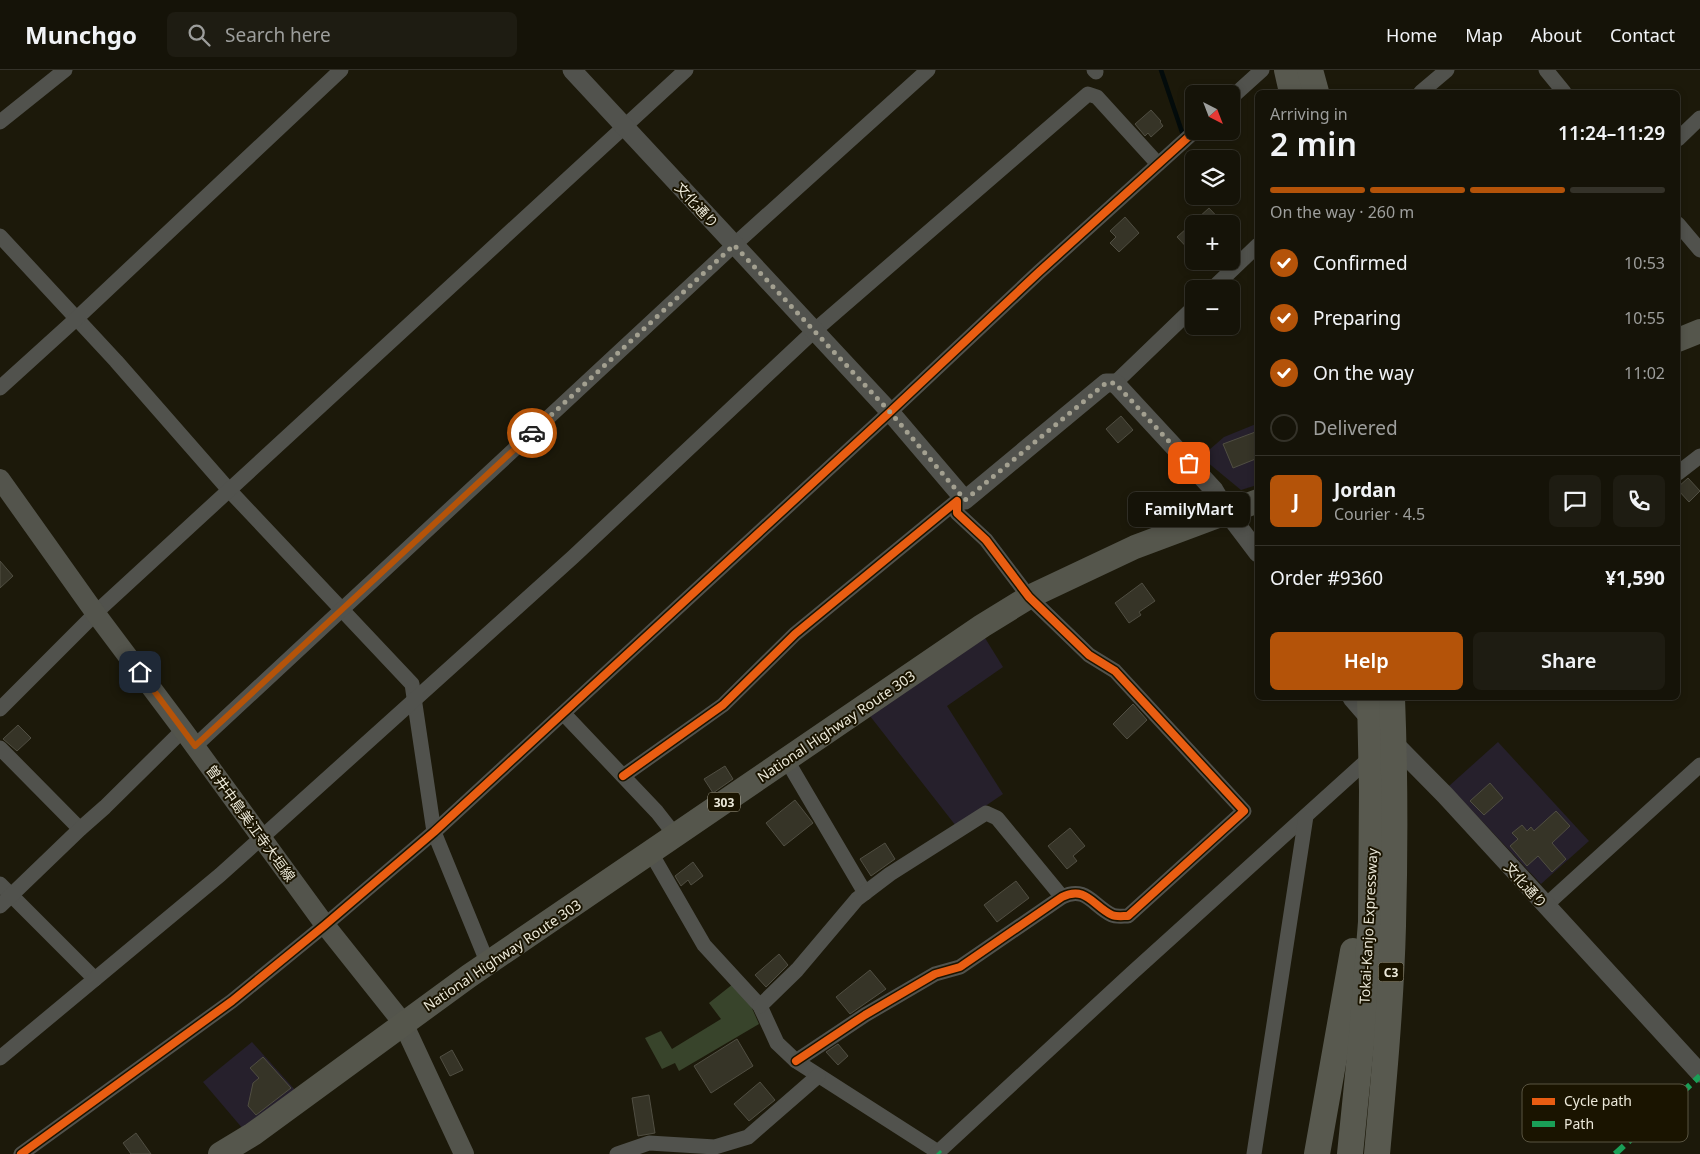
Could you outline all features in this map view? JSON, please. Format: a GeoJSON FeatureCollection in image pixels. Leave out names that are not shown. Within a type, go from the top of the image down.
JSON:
{"type":"FeatureCollection","features":[{"type":"Feature","properties":{"kind":"highway"},"geometry":{"type":"LineString","coordinates":[[1287,70],[1292,90]]}},
{"type":"Feature","properties":{"kind":"highway"},"geometry":{"type":"LineString","coordinates":[[1310,70],[1315,90]]}},
{"type":"Feature","properties":{"kind":"highway"},"geometry":{"type":"LineString","coordinates":[[1680,339],[1700,331]]}},
{"type":"Feature","properties":{"kind":"highway","name":"National Highway Route 303"},"geometry":{"type":"LineString","coordinates":[[220,1154],[253,1134],[403,1023],[488,964],[982,626],[1029,597],[1135,548],[1255,502]]}},
{"type":"Feature","properties":{"kind":"highway","name":"Tokai-Kanjo Expressway"},"geometry":{"type":"LineString","coordinates":[[1370,700],[1384,790],[1393,928],[1386,1050],[1377,1154]]}},
{"type":"Feature","properties":{"kind":"highway","name":"Tokai-Kanjo Expressway"},"geometry":{"type":"LineString","coordinates":[[1350,1154],[1371,922],[1372,840],[1384,790],[1392,700]]}},
{"type":"Feature","properties":{"kind":"highway"},"geometry":{"type":"LineString","coordinates":[[1317,1154],[1372,840]]}},
{"type":"Feature","properties":{"kind":"main road","name":"曽井中島美江寺大垣線"},"geometry":{"type":"LineString","coordinates":[[0,479],[96,614],[262,836],[325,925],[403,1023],[464,1154]]}},
{"type":"Feature","properties":{"kind":"street"},"geometry":{"type":"LineString","coordinates":[[0,122],[65,70]]}},
{"type":"Feature","properties":{"kind":"street"},"geometry":{"type":"LineString","coordinates":[[0,388],[341,70]]}},
{"type":"Feature","properties":{"kind":"street","name":"文化通り"},"geometry":{"type":"LineString","coordinates":[[572,70],[890,412],[965,500],[1106,383],[1115,383]]}},
{"type":"Feature","properties":{"kind":"street"},"geometry":{"type":"LineString","coordinates":[[0,709],[96,614],[229,490],[686,70]]}},
{"type":"Feature","properties":{"kind":"street"},"geometry":{"type":"LineString","coordinates":[[195,746],[734,245],[928,70]]}},
{"type":"Feature","properties":{"kind":"street"},"geometry":{"type":"LineString","coordinates":[[1240,90],[1262,70]]}},
{"type":"Feature","properties":{"kind":"street"},"geometry":{"type":"LineString","coordinates":[[1423,90],[1447,70]]}},
{"type":"Feature","properties":{"kind":"street"},"geometry":{"type":"LineString","coordinates":[[1546,70],[1562,90]]}},
{"type":"Feature","properties":{"kind":"street"},"geometry":{"type":"LineString","coordinates":[[0,1058],[220,875],[573,557],[814,331],[1088,94],[1097,97],[1158,164]]}},
{"type":"Feature","properties":{"kind":"street"},"geometry":{"type":"LineString","coordinates":[[1680,137],[1700,118]]}},
{"type":"Feature","properties":{"kind":"street"},"geometry":{"type":"LineString","coordinates":[[22,1154],[232,1001],[434,832],[564,714],[1039,272],[1185,140]]}},
{"type":"Feature","properties":{"kind":"street"},"geometry":{"type":"LineString","coordinates":[[1680,226],[1700,250]]}},
{"type":"Feature","properties":{"kind":"street"},"geometry":{"type":"LineString","coordinates":[[0,236],[116,361],[229,490],[341,611],[412,684],[434,832],[488,964]]}},
{"type":"Feature","properties":{"kind":"street"},"geometry":{"type":"LineString","coordinates":[[1221,280],[1255,248]]}},
{"type":"Feature","properties":{"kind":"street"},"geometry":{"type":"LineString","coordinates":[[1185,316],[1115,383],[1214,490],[1227,512],[1255,549]]}},
{"type":"Feature","properties":{"kind":"street"},"geometry":{"type":"LineString","coordinates":[[1680,471],[1700,456]]}},
{"type":"Feature","properties":{"kind":"street"},"geometry":{"type":"LineString","coordinates":[[623,776],[723,705],[795,634],[958,501],[957,513],[986,540],[1029,597],[1089,655],[1115,671],[1244,811],[1128,916],[1113,916],[1085,895],[1071,892],[960,968],[935,974],[910,988],[865,1015],[796,1062]]}},
{"type":"Feature","properties":{"kind":"street","name":"文化通り"},"geometry":{"type":"LineString","coordinates":[[1354,700],[1445,796],[1700,1073]]}},
{"type":"Feature","properties":{"kind":"street"},"geometry":{"type":"LineString","coordinates":[[564,714],[657,812],[675,835]]}},
{"type":"Feature","properties":{"kind":"street"},"geometry":{"type":"LineString","coordinates":[[0,906],[183,730]]}},
{"type":"Feature","properties":{"kind":"street"},"geometry":{"type":"LineString","coordinates":[[651,853],[704,945],[760,1006],[777,1043],[796,1062],[937,1153],[1390,739]]}},
{"type":"Feature","properties":{"kind":"street"},"geometry":{"type":"LineString","coordinates":[[0,748],[80,829]]}},
{"type":"Feature","properties":{"kind":"street"},"geometry":{"type":"LineString","coordinates":[[786,760],[865,893]]}},
{"type":"Feature","properties":{"kind":"street"},"geometry":{"type":"LineString","coordinates":[[1546,906],[1700,765]]}},
{"type":"Feature","properties":{"kind":"street"},"geometry":{"type":"LineString","coordinates":[[760,1006],[797,970],[857,899],[890,874],[986,812],[997,818],[1062,897]]}},
{"type":"Feature","properties":{"kind":"street"},"geometry":{"type":"LineString","coordinates":[[1254,1154],[1306,816]]}},
{"type":"Feature","properties":{"kind":"street"},"geometry":{"type":"LineString","coordinates":[[0,884],[95,979]]}},
{"type":"Feature","properties":{"kind":"street"},"geometry":{"type":"LineString","coordinates":[[617,1154],[649,1143],[715,1147],[748,1137],[818,1076]]}},
{"type":"Feature","properties":{"kind":"shaded area"},"geometry":{"type":"Polygon","coordinates":[[[1255,424],[1255,486],[1241,490],[1201,457],[1224,437],[1255,424]]]}},
{"type":"Feature","properties":{"kind":"shaded area"},"geometry":{"type":"Polygon","coordinates":[[[985,638],[1003,667],[947,706],[1003,794],[956,826],[870,716],[985,638]]]}},
{"type":"Feature","properties":{"kind":"shaded area"},"geometry":{"type":"Polygon","coordinates":[[[1498,742],[1589,841],[1541,884],[1449,786],[1498,742]]]}},
{"type":"Feature","properties":{"kind":"shaded area"},"geometry":{"type":"Polygon","coordinates":[[[252,1042],[296,1091],[243,1129],[203,1082],[252,1042]]]}},
{"type":"Feature","properties":{"kind":"green space"},"geometry":{"type":"Polygon","coordinates":[[[733,984],[751,1006],[759,1024],[679,1071],[675,1063],[662,1069],[645,1038],[661,1031],[672,1049],[721,1019],[709,1003],[733,984]]]}},
{"type":"Feature","properties":{"kind":"building"},"geometry":{"type":"Polygon","coordinates":[[[1151,110],[1163,126],[1151,137],[1148,133],[1145,136],[1135,124],[1151,110]]]}},
{"type":"Feature","properties":{"kind":"building"},"geometry":{"type":"Polygon","coordinates":[[[1209,208],[1216,215],[1201,215],[1209,208]]]}},
{"type":"Feature","properties":{"kind":"building"},"geometry":{"type":"Polygon","coordinates":[[[1125,217],[1139,233],[1119,252],[1110,243],[1116,237],[1110,231],[1125,217]]]}},
{"type":"Feature","properties":{"kind":"building"},"geometry":{"type":"Polygon","coordinates":[[[1185,230],[1185,245],[1177,237],[1185,230]]]}},
{"type":"Feature","properties":{"kind":"building"},"geometry":{"type":"Polygon","coordinates":[[[1121,416],[1133,430],[1118,443],[1106,429],[1121,416]]]}},
{"type":"Feature","properties":{"kind":"building"},"geometry":{"type":"Polygon","coordinates":[[[1255,432],[1255,459],[1233,468],[1223,444],[1255,432]]]}},
{"type":"Feature","properties":{"kind":"building"},"geometry":{"type":"Polygon","coordinates":[[[1688,478],[1700,491],[1689,502],[1680,492],[1680,485],[1688,478]]]}},
{"type":"Feature","properties":{"kind":"building"},"geometry":{"type":"Polygon","coordinates":[[[0,561],[13,576],[0,588],[0,561]]]}},
{"type":"Feature","properties":{"kind":"building"},"geometry":{"type":"Polygon","coordinates":[[[1142,583],[1155,601],[1139,612],[1141,615],[1129,623],[1115,603],[1142,583]]]}},
{"type":"Feature","properties":{"kind":"building"},"geometry":{"type":"Polygon","coordinates":[[[1133,704],[1147,720],[1127,739],[1113,724],[1133,704]]]}},
{"type":"Feature","properties":{"kind":"building"},"geometry":{"type":"Polygon","coordinates":[[[18,725],[31,738],[17,751],[3,739],[18,725]]]}},
{"type":"Feature","properties":{"kind":"building"},"geometry":{"type":"Polygon","coordinates":[[[725,766],[733,779],[713,793],[704,779],[725,766]]]}},
{"type":"Feature","properties":{"kind":"building"},"geometry":{"type":"Polygon","coordinates":[[[1490,783],[1503,798],[1484,815],[1470,801],[1490,783]]]}},
{"type":"Feature","properties":{"kind":"building"},"geometry":{"type":"Polygon","coordinates":[[[795,800],[813,823],[784,846],[766,823],[795,800]]]}},
{"type":"Feature","properties":{"kind":"building"},"geometry":{"type":"Polygon","coordinates":[[[1556,811],[1570,826],[1552,843],[1566,859],[1552,872],[1538,856],[1527,866],[1510,846],[1518,839],[1512,833],[1522,825],[1527,831],[1531,827],[1534,831],[1556,811]]]}},
{"type":"Feature","properties":{"kind":"building"},"geometry":{"type":"Polygon","coordinates":[[[1070,828],[1085,846],[1073,856],[1077,861],[1067,869],[1048,846],[1070,828]]]}},
{"type":"Feature","properties":{"kind":"building"},"geometry":{"type":"Polygon","coordinates":[[[885,843],[895,859],[871,876],[860,859],[885,843]]]}},
{"type":"Feature","properties":{"kind":"building"},"geometry":{"type":"Polygon","coordinates":[[[693,862],[703,876],[691,885],[688,880],[681,886],[675,876],[693,862]]]}},
{"type":"Feature","properties":{"kind":"building"},"geometry":{"type":"Polygon","coordinates":[[[1016,881],[1029,898],[997,922],[984,905],[1016,881]]]}},
{"type":"Feature","properties":{"kind":"building"},"geometry":{"type":"Polygon","coordinates":[[[779,954],[788,965],[766,987],[755,975],[779,954]]]}},
{"type":"Feature","properties":{"kind":"building"},"geometry":{"type":"Polygon","coordinates":[[[870,970],[886,989],[850,1014],[836,997],[870,970]]]}},
{"type":"Feature","properties":{"kind":"building"},"geometry":{"type":"Polygon","coordinates":[[[737,1039],[753,1066],[711,1093],[694,1066],[737,1039]]]}},
{"type":"Feature","properties":{"kind":"building"},"geometry":{"type":"Polygon","coordinates":[[[838,1044],[848,1056],[838,1065],[826,1052],[838,1044]]]}},
{"type":"Feature","properties":{"kind":"building"},"geometry":{"type":"Polygon","coordinates":[[[452,1050],[463,1070],[450,1076],[440,1057],[452,1050]]]}},
{"type":"Feature","properties":{"kind":"building"},"geometry":{"type":"Polygon","coordinates":[[[263,1057],[291,1088],[256,1115],[248,1106],[253,1083],[259,1078],[250,1068],[263,1057]]]}},
{"type":"Feature","properties":{"kind":"building"},"geometry":{"type":"Polygon","coordinates":[[[760,1082],[775,1100],[749,1121],[734,1104],[760,1082]]]}},
{"type":"Feature","properties":{"kind":"building"},"geometry":{"type":"Polygon","coordinates":[[[649,1095],[655,1133],[638,1136],[632,1098],[649,1095]]]}},
{"type":"Feature","properties":{"kind":"building"},"geometry":{"type":"Polygon","coordinates":[[[136,1133],[151,1154],[131,1154],[123,1143],[136,1133]]]}},
{"type":"Feature","properties":{"kind":"waterway"},"geometry":{"type":"LineString","coordinates":[[1161,70],[1182,132]]}},
{"type":"Feature","properties":{"kind":"marked path"},"geometry":{"type":"LineString","coordinates":[[1688,1087],[1700,1076]]}},
{"type":"Feature","properties":{"kind":"marked path"},"geometry":{"type":"LineString","coordinates":[[1615,1154],[1628,1142]]}},
{"type":"Feature","properties":{"kind":"cycle path"},"geometry":{"type":"LineString","coordinates":[[21,1154],[232,1001],[434,832],[890,412],[1039,272],[1185,140]]}},
{"type":"Feature","properties":{"kind":"cycle path"},"geometry":{"type":"LineString","coordinates":[[623,776],[723,705],[795,634],[957,501],[957,513],[986,540],[1029,597],[1089,655],[1115,671],[1244,811],[1128,916],[1112,915],[1089,898],[1077,893],[1062,897],[960,967],[935,974],[865,1015],[796,1061]]}},
{"type":"Feature","properties":{"kind":"way so far"},"geometry":{"type":"LineString","coordinates":[[532,433],[734,245],[890,412],[965,500],[1106,383],[1115,383],[1189,463]]}},
{"type":"Feature","properties":{"kind":"place","name":"FamilyMart"},"geometry":{"type":"Point","coordinates":[1189,463]}},
{"type":"Feature","properties":{"kind":"route"},"geometry":{"type":"LineString","coordinates":[[140,672],[195,746],[532,433]]}}]}
